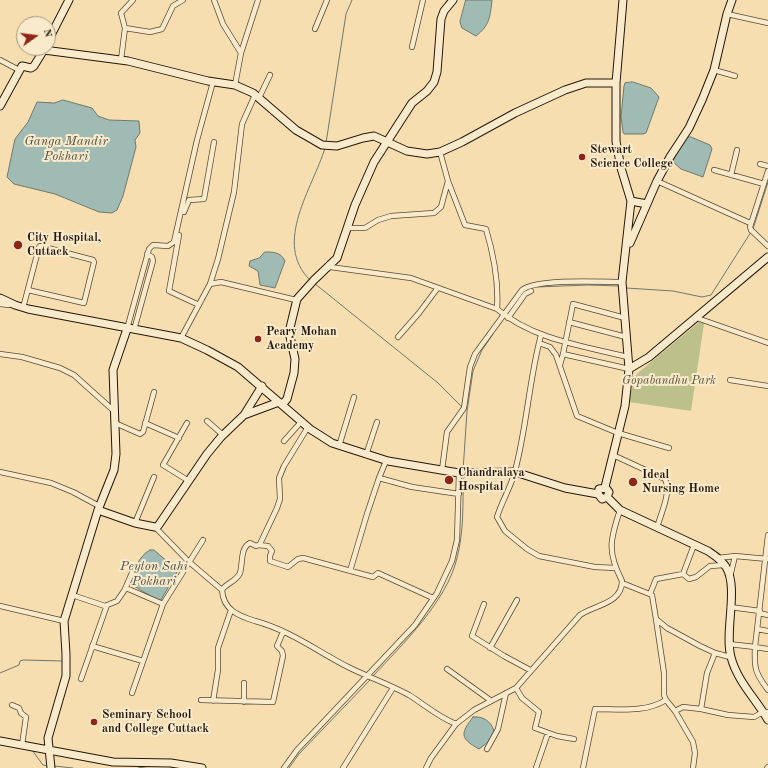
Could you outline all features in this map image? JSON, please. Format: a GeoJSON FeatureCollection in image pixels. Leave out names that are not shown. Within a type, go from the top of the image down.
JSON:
{"type":"FeatureCollection","features":[{"type":"Feature","properties":{"kind":"street"},"geometry":{"type":"LineString","coordinates":[[56,25],[69,0]]}},
{"type":"Feature","properties":{"kind":"street"},"geometry":{"type":"LineString","coordinates":[[121,60],[125,28],[122,20],[122,11],[133,0]]}},
{"type":"Feature","properties":{"kind":"street"},"geometry":{"type":"LineString","coordinates":[[125,28],[150,32],[162,29],[174,6],[183,0]]}},
{"type":"Feature","properties":{"kind":"street"},"geometry":{"type":"LineString","coordinates":[[214,0],[223,24],[241,53]]}},
{"type":"Feature","properties":{"kind":"street"},"geometry":{"type":"LineString","coordinates":[[235,85],[241,53],[258,0]]}},
{"type":"Feature","properties":{"kind":"street"},"geometry":{"type":"LineString","coordinates":[[315,29],[327,0]]}},
{"type":"Feature","properties":{"kind":"street"},"geometry":{"type":"LineString","coordinates":[[412,47],[423,0]]}},
{"type":"Feature","properties":{"kind":"street"},"geometry":{"type":"LineString","coordinates":[[244,415],[281,404],[287,399],[294,373],[295,359],[289,332],[296,300],[314,280],[330,267],[341,251],[355,205],[374,162],[412,103],[427,91],[434,82],[437,72],[441,19],[444,11],[453,0]]}},
{"type":"Feature","properties":{"kind":"street"},"geometry":{"type":"LineString","coordinates":[[605,487],[625,406],[630,369],[622,282],[627,249],[631,201],[621,168],[616,141],[616,83],[623,0]]}},
{"type":"Feature","properties":{"kind":"street"},"geometry":{"type":"LineString","coordinates":[[627,249],[657,181],[670,157],[689,128],[714,70],[727,14],[732,0]]}},
{"type":"Feature","properties":{"kind":"street"},"geometry":{"type":"LineString","coordinates":[[727,14],[768,23]]}},
{"type":"Feature","properties":{"kind":"street"},"geometry":{"type":"LineString","coordinates":[[56,51],[121,60],[213,82],[235,85],[257,97],[305,136],[322,145],[329,146],[344,144],[374,136],[415,154],[440,152],[528,106],[565,90],[586,83],[616,83]]}},
{"type":"Feature","properties":{"kind":"street"},"geometry":{"type":"LineString","coordinates":[[0,106],[22,66],[31,68],[34,66],[40,56]]}},
{"type":"Feature","properties":{"kind":"street"},"geometry":{"type":"LineString","coordinates":[[0,60],[19,70]]}},
{"type":"Feature","properties":{"kind":"street"},"geometry":{"type":"LineString","coordinates":[[714,70],[735,76]]}},
{"type":"Feature","properties":{"kind":"street"},"geometry":{"type":"LineString","coordinates":[[181,338],[210,284],[231,208],[242,124],[270,75]]}},
{"type":"Feature","properties":{"kind":"street"},"geometry":{"type":"LineString","coordinates":[[51,767],[48,738],[66,676],[64,621],[99,508],[114,470],[116,454],[113,370],[130,329],[153,261],[152,257],[147,254],[149,249],[153,245],[168,246],[174,242],[197,140],[213,82]]}},
{"type":"Feature","properties":{"kind":"street"},"geometry":{"type":"LineString","coordinates":[[199,304],[169,291],[183,214],[189,200],[204,199],[214,142]]}},
{"type":"Feature","properties":{"kind":"street"},"geometry":{"type":"LineString","coordinates":[[731,175],[737,150]]}},
{"type":"Feature","properties":{"kind":"street"},"geometry":{"type":"LineString","coordinates":[[440,152],[448,181],[465,225],[486,229],[494,256],[498,291],[497,309]]}},
{"type":"Feature","properties":{"kind":"street"},"geometry":{"type":"LineString","coordinates":[[760,164],[768,166]]}},
{"type":"Feature","properties":{"kind":"street"},"geometry":{"type":"LineString","coordinates":[[714,170],[764,184]]}},
{"type":"Feature","properties":{"kind":"street"},"geometry":{"type":"LineString","coordinates":[[768,171],[750,222],[751,230],[768,246]]}},
{"type":"Feature","properties":{"kind":"street"},"geometry":{"type":"LineString","coordinates":[[348,228],[365,228],[378,220],[391,216],[434,213],[441,207],[448,181]]}},
{"type":"Feature","properties":{"kind":"street"},"geometry":{"type":"LineString","coordinates":[[657,181],[750,222]]}},
{"type":"Feature","properties":{"kind":"street"},"geometry":{"type":"LineString","coordinates":[[631,201],[647,204]]}},
{"type":"Feature","properties":{"kind":"street"},"geometry":{"type":"LineString","coordinates":[[23,308],[40,246],[94,262],[84,303],[28,290]]}},
{"type":"Feature","properties":{"kind":"street"},"geometry":{"type":"LineString","coordinates":[[562,354],[630,369],[697,318],[768,257]]}},
{"type":"Feature","properties":{"kind":"street"},"geometry":{"type":"LineString","coordinates":[[330,267],[411,278],[437,289],[497,309],[508,318],[541,335],[628,357],[641,362]]}},
{"type":"Feature","properties":{"kind":"street"},"geometry":{"type":"LineString","coordinates":[[210,284],[221,282],[296,300]]}},
{"type":"Feature","properties":{"kind":"street"},"geometry":{"type":"LineString","coordinates":[[442,470],[447,432],[464,408],[470,367],[475,354],[522,290],[529,286],[563,282],[622,282]]}},
{"type":"Feature","properties":{"kind":"street"},"geometry":{"type":"LineString","coordinates":[[398,337],[437,289]]}},
{"type":"Feature","properties":{"kind":"street"},"geometry":{"type":"LineString","coordinates":[[508,318],[525,294],[531,291]]}},
{"type":"Feature","properties":{"kind":"street"},"geometry":{"type":"LineString","coordinates":[[0,298],[23,308],[181,338],[238,367],[262,386],[308,428],[339,446],[366,455],[386,461],[461,473],[515,472],[565,488],[598,494],[601,498],[607,498],[620,510],[718,558],[724,565],[730,577]]}},
{"type":"Feature","properties":{"kind":"street"},"geometry":{"type":"LineString","coordinates":[[0,304],[15,305]]}},
{"type":"Feature","properties":{"kind":"street"},"geometry":{"type":"LineString","coordinates":[[560,366],[572,304],[625,318]]}},
{"type":"Feature","properties":{"kind":"street"},"geometry":{"type":"LineString","coordinates":[[697,318],[768,343]]}},
{"type":"Feature","properties":{"kind":"street"},"geometry":{"type":"LineString","coordinates":[[569,322],[626,337]]}},
{"type":"Feature","properties":{"kind":"street"},"geometry":{"type":"LineString","coordinates":[[541,335],[531,375],[529,402],[515,472],[497,517],[505,531],[527,549],[539,556],[595,567],[615,568]]}},
{"type":"Feature","properties":{"kind":"street"},"geometry":{"type":"LineString","coordinates":[[539,343],[550,347],[556,355],[578,416],[618,433],[669,448]]}},
{"type":"Feature","properties":{"kind":"street"},"geometry":{"type":"LineString","coordinates":[[0,354],[22,357],[60,368],[74,375],[114,411]]}},
{"type":"Feature","properties":{"kind":"street"},"geometry":{"type":"LineString","coordinates":[[730,380],[768,386]]}},
{"type":"Feature","properties":{"kind":"street"},"geometry":{"type":"LineString","coordinates":[[155,527],[163,520],[189,481],[223,435],[244,415],[262,386]]}},
{"type":"Feature","properties":{"kind":"street"},"geometry":{"type":"LineString","coordinates":[[115,424],[140,434],[143,432],[154,392]]}},
{"type":"Feature","properties":{"kind":"street"},"geometry":{"type":"LineString","coordinates":[[339,446],[354,397]]}},
{"type":"Feature","properties":{"kind":"street"},"geometry":{"type":"LineString","coordinates":[[207,421],[223,435]]}},
{"type":"Feature","properties":{"kind":"street"},"geometry":{"type":"LineString","coordinates":[[284,441],[301,422]]}},
{"type":"Feature","properties":{"kind":"street"},"geometry":{"type":"LineString","coordinates":[[366,455],[377,422]]}},
{"type":"Feature","properties":{"kind":"street"},"geometry":{"type":"LineString","coordinates":[[145,423],[179,438]]}},
{"type":"Feature","properties":{"kind":"street"},"geometry":{"type":"LineString","coordinates":[[187,423],[163,465],[189,481]]}},
{"type":"Feature","properties":{"kind":"street"},"geometry":{"type":"LineString","coordinates":[[258,545],[280,499],[279,478],[284,466],[308,428]]}},
{"type":"Feature","properties":{"kind":"street"},"geometry":{"type":"LineString","coordinates":[[613,455],[665,480],[668,484],[656,528]]}},
{"type":"Feature","properties":{"kind":"street"},"geometry":{"type":"LineString","coordinates":[[350,571],[366,514],[386,461]]}},
{"type":"Feature","properties":{"kind":"street"},"geometry":{"type":"LineString","coordinates":[[0,472],[51,483],[73,492],[99,508],[135,523],[155,527],[188,561],[222,590],[224,598],[231,610],[236,615],[270,625],[310,644],[336,660],[416,700],[440,717],[456,724]]}},
{"type":"Feature","properties":{"kind":"street"},"geometry":{"type":"LineString","coordinates":[[284,768],[297,750],[415,625],[433,598],[452,561],[457,540],[461,473]]}},
{"type":"Feature","properties":{"kind":"street"},"geometry":{"type":"LineString","coordinates":[[135,523],[154,477]]}},
{"type":"Feature","properties":{"kind":"street"},"geometry":{"type":"LineString","coordinates":[[379,478],[412,487],[459,494]]}},
{"type":"Feature","properties":{"kind":"street"},"geometry":{"type":"LineString","coordinates":[[598,494],[599,489],[605,487]]}},
{"type":"Feature","properties":{"kind":"street"},"geometry":{"type":"LineString","coordinates":[[605,487],[609,492],[607,498]]}},
{"type":"Feature","properties":{"kind":"street"},"geometry":{"type":"LineString","coordinates":[[426,768],[431,758],[456,724],[490,700],[516,688],[530,670],[580,615],[588,609],[612,600],[618,595],[622,583],[611,557],[612,542],[620,510]]}},
{"type":"Feature","properties":{"kind":"street"},"geometry":{"type":"LineString","coordinates":[[768,535],[767,559],[755,647],[756,672],[768,690]]}},
{"type":"Feature","properties":{"kind":"street"},"geometry":{"type":"LineString","coordinates":[[132,693],[163,604],[188,561],[203,540]]}},
{"type":"Feature","properties":{"kind":"street"},"geometry":{"type":"LineString","coordinates":[[222,590],[238,577],[244,550],[250,543],[268,546],[272,551],[270,561],[284,566],[288,567],[298,559],[303,558],[373,577],[378,573],[433,598]]}},
{"type":"Feature","properties":{"kind":"street"},"geometry":{"type":"LineString","coordinates":[[683,574],[694,545]]}},
{"type":"Feature","properties":{"kind":"street"},"geometry":{"type":"LineString","coordinates":[[718,558],[735,556],[767,559]]}},
{"type":"Feature","properties":{"kind":"street"},"geometry":{"type":"LineString","coordinates":[[735,556],[733,570],[730,577],[730,657],[742,681],[766,712],[768,720]]}},
{"type":"Feature","properties":{"kind":"street"},"geometry":{"type":"LineString","coordinates":[[650,594],[656,578],[683,574],[689,579],[696,577],[710,566],[724,565]]}},
{"type":"Feature","properties":{"kind":"street"},"geometry":{"type":"LineString","coordinates":[[72,595],[107,605],[117,601],[125,589],[135,566]]}},
{"type":"Feature","properties":{"kind":"street"},"geometry":{"type":"LineString","coordinates":[[622,583],[652,595],[666,700],[675,711],[693,742],[695,753],[693,768]]}},
{"type":"Feature","properties":{"kind":"street"},"geometry":{"type":"LineString","coordinates":[[125,589],[163,604]]}},
{"type":"Feature","properties":{"kind":"street"},"geometry":{"type":"LineString","coordinates":[[490,648],[517,600]]}},
{"type":"Feature","properties":{"kind":"street"},"geometry":{"type":"LineString","coordinates":[[484,604],[472,636],[490,648],[530,670]]}},
{"type":"Feature","properties":{"kind":"street"},"geometry":{"type":"LineString","coordinates":[[81,679],[107,605]]}},
{"type":"Feature","properties":{"kind":"street"},"geometry":{"type":"LineString","coordinates":[[0,606],[64,621]]}},
{"type":"Feature","properties":{"kind":"street"},"geometry":{"type":"LineString","coordinates":[[730,607],[768,614]]}},
{"type":"Feature","properties":{"kind":"street"},"geometry":{"type":"LineString","coordinates":[[213,701],[218,670],[218,648],[231,610]]}},
{"type":"Feature","properties":{"kind":"street"},"geometry":{"type":"LineString","coordinates":[[656,619],[667,628],[715,652],[730,657]]}},
{"type":"Feature","properties":{"kind":"street"},"geometry":{"type":"LineString","coordinates":[[757,629],[768,631]]}},
{"type":"Feature","properties":{"kind":"street"},"geometry":{"type":"LineString","coordinates":[[202,700],[271,703],[274,701],[277,679],[283,656],[282,651],[277,646],[283,632]]}},
{"type":"Feature","properties":{"kind":"street"},"geometry":{"type":"LineString","coordinates":[[729,644],[768,649]]}},
{"type":"Feature","properties":{"kind":"street"},"geometry":{"type":"LineString","coordinates":[[92,646],[144,661]]}},
{"type":"Feature","properties":{"kind":"street"},"geometry":{"type":"LineString","coordinates":[[701,709],[707,673],[715,652]]}},
{"type":"Feature","properties":{"kind":"street"},"geometry":{"type":"LineString","coordinates":[[447,669],[490,700]]}},
{"type":"Feature","properties":{"kind":"street"},"geometry":{"type":"LineString","coordinates":[[244,683],[244,702]]}},
{"type":"Feature","properties":{"kind":"street"},"geometry":{"type":"LineString","coordinates":[[343,768],[393,688]]}},
{"type":"Feature","properties":{"kind":"street"},"geometry":{"type":"LineString","coordinates":[[516,688],[522,698],[539,712],[535,728],[548,733],[574,739]]}},
{"type":"Feature","properties":{"kind":"street"},"geometry":{"type":"LineString","coordinates":[[487,749],[498,729],[506,693]]}},
{"type":"Feature","properties":{"kind":"street"},"geometry":{"type":"LineString","coordinates":[[583,768],[595,709],[638,709],[650,707],[666,700]]}},
{"type":"Feature","properties":{"kind":"street"},"geometry":{"type":"LineString","coordinates":[[12,704],[20,708],[21,713],[26,717],[22,745]]}},
{"type":"Feature","properties":{"kind":"street"},"geometry":{"type":"LineString","coordinates":[[675,711],[680,707],[701,709],[728,715],[754,717],[766,712]]}},
{"type":"Feature","properties":{"kind":"street"},"geometry":{"type":"LineString","coordinates":[[536,768],[548,733]]}},
{"type":"Feature","properties":{"kind":"street"},"geometry":{"type":"LineString","coordinates":[[0,741],[113,762],[202,768]]}},
{"type":"Feature","properties":{"kind":"green space","name":"Gopabandhu Park"},"geometry":{"type":"Polygon","coordinates":[[[705,317],[691,411],[629,402],[634,378],[639,372],[705,317]]]}},
{"type":"Feature","properties":{"kind":"water"},"geometry":{"type":"Polygon","coordinates":[[[466,0],[492,0],[491,11],[487,24],[476,36],[462,28],[460,22],[466,0]]]}},
{"type":"Feature","properties":{"kind":"water"},"geometry":{"type":"Polygon","coordinates":[[[633,82],[651,88],[659,97],[646,133],[643,134],[624,134],[623,132],[621,117],[624,86],[625,83],[633,82]]]}},
{"type":"Feature","properties":{"kind":"water","name":"Ganga Mandir Pokhari"},"geometry":{"type":"Polygon","coordinates":[[[63,100],[92,108],[98,116],[109,120],[139,121],[140,133],[135,140],[136,147],[123,196],[117,210],[112,213],[99,212],[55,194],[14,184],[7,177],[15,139],[28,122],[37,102],[54,103],[63,100]]]}},
{"type":"Feature","properties":{"kind":"water"},"geometry":{"type":"Polygon","coordinates":[[[691,137],[710,145],[712,149],[703,177],[681,169],[673,162],[680,141],[683,138],[691,137]]]}},
{"type":"Feature","properties":{"kind":"water"},"geometry":{"type":"Polygon","coordinates":[[[265,252],[274,252],[279,254],[285,261],[275,288],[260,285],[258,271],[249,266],[250,261],[259,258],[265,252]]]}},
{"type":"Feature","properties":{"kind":"water","name":"Peyton Sahi Pokhari"},"geometry":{"type":"Polygon","coordinates":[[[150,550],[154,550],[176,569],[177,572],[159,601],[129,583],[139,560],[150,550]]]}},
{"type":"Feature","properties":{"kind":"water"},"geometry":{"type":"Polygon","coordinates":[[[473,717],[480,717],[489,722],[494,731],[488,742],[479,749],[468,742],[464,735],[466,727],[473,717]]]}},
{"type":"Feature","properties":{"kind":"waterway"},"geometry":{"type":"LineString","coordinates":[[326,143],[346,14],[352,0]]}},
{"type":"Feature","properties":{"kind":"waterway"},"geometry":{"type":"LineString","coordinates":[[310,280],[299,265],[295,249],[295,233],[299,215],[325,148]]}},
{"type":"Feature","properties":{"kind":"waterway"},"geometry":{"type":"LineString","coordinates":[[753,229],[768,182]]}},
{"type":"Feature","properties":{"kind":"waterway"},"geometry":{"type":"LineString","coordinates":[[626,288],[673,291],[702,297],[711,295],[751,232]]}},
{"type":"Feature","properties":{"kind":"waterway"},"geometry":{"type":"LineString","coordinates":[[314,283],[438,383],[463,408]]}},
{"type":"Feature","properties":{"kind":"waterway"},"geometry":{"type":"LineString","coordinates":[[537,287],[588,285],[618,286]]}},
{"type":"Feature","properties":{"kind":"waterway"},"geometry":{"type":"LineString","coordinates":[[463,471],[467,411],[473,371],[482,350],[493,334]]}},
{"type":"Feature","properties":{"kind":"waterway"},"geometry":{"type":"LineString","coordinates":[[373,676],[410,636],[434,606],[452,574],[461,538],[463,517],[463,476]]}},
{"type":"Feature","properties":{"kind":"waterway"},"geometry":{"type":"LineString","coordinates":[[0,673],[19,665],[20,661],[23,660],[63,661]]}},
{"type":"Feature","properties":{"kind":"waterway"},"geometry":{"type":"LineString","coordinates":[[289,768],[299,754],[370,680]]}},
{"type":"Feature","properties":{"kind":"waterway"},"geometry":{"type":"LineString","coordinates":[[32,750],[43,765],[49,766]]}},
{"type":"Feature","properties":{"kind":"waterway"},"geometry":{"type":"LineString","coordinates":[[54,766],[73,768]]}},
{"type":"Feature","properties":{"kind":"waterway"},"geometry":{"type":"LineString","coordinates":[[138,768],[151,766]]}},
{"type":"Feature","properties":{"kind":"waterway"},"geometry":{"type":"LineString","coordinates":[[166,766],[177,768]]}},
{"type":"Feature","properties":{"kind":"place","name":"Stewart Science College"},"geometry":{"type":"Point","coordinates":[582,157]}},
{"type":"Feature","properties":{"kind":"place","name":"City Hospital, Cuttack"},"geometry":{"type":"Point","coordinates":[18,245]}},
{"type":"Feature","properties":{"kind":"place","name":"Peary Mohan Academy"},"geometry":{"type":"Point","coordinates":[258,339]}},
{"type":"Feature","properties":{"kind":"place","name":"Chandralaya Hospital"},"geometry":{"type":"Point","coordinates":[449,480]}},
{"type":"Feature","properties":{"kind":"place","name":"Ideal Nursing Home"},"geometry":{"type":"Point","coordinates":[633,482]}},
{"type":"Feature","properties":{"kind":"place","name":"Seminary School and College Cuttack"},"geometry":{"type":"Point","coordinates":[94,722]}}]}
